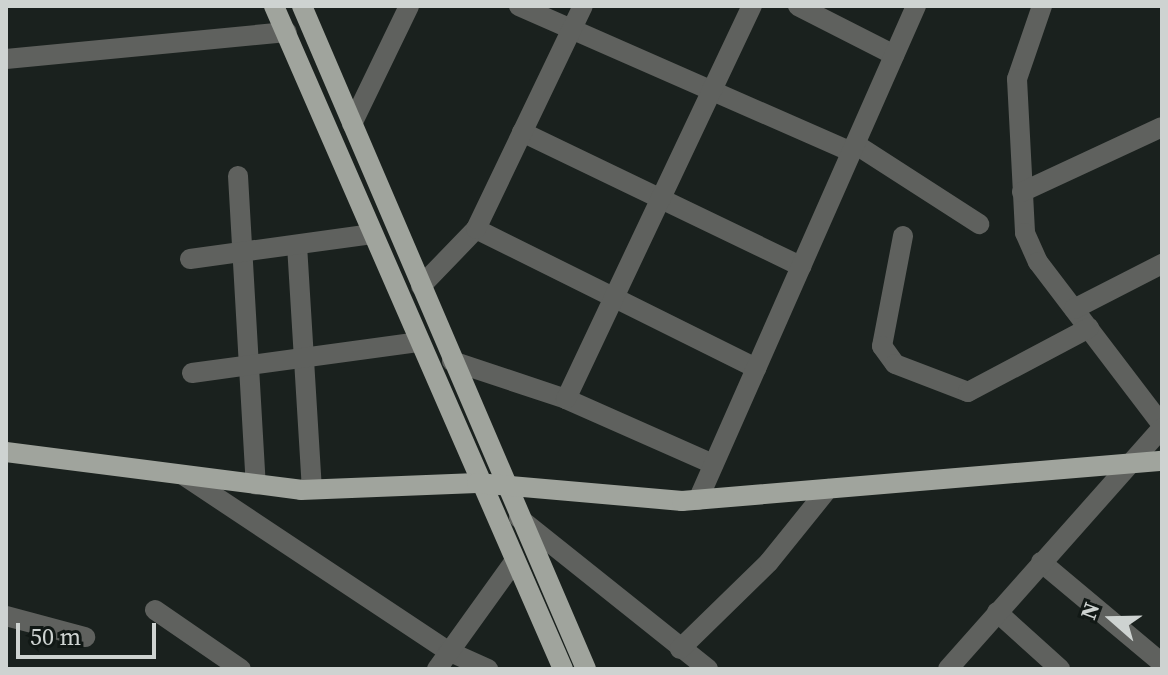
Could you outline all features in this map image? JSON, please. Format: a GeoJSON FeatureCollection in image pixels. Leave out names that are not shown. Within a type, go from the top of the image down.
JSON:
{"type":"FeatureCollection","features":[{"type":"Feature","properties":{"kind":"main road"},"geometry":{"type":"LineString","coordinates":[[274,6],[477,483],[563,669]]}},
{"type":"Feature","properties":{"kind":"main road"},"geometry":{"type":"LineString","coordinates":[[302,6],[586,669]]}},
{"type":"Feature","properties":{"kind":"main road"},"geometry":{"type":"LineString","coordinates":[[6,452],[312,489],[477,483],[698,500],[1122,468],[1162,461]]}},
{"type":"Feature","properties":{"kind":"street"},"geometry":{"type":"LineString","coordinates":[[352,124],[409,6]]}},
{"type":"Feature","properties":{"kind":"street"},"geometry":{"type":"LineString","coordinates":[[519,6],[710,94],[853,148],[979,224]]}},
{"type":"Feature","properties":{"kind":"street"},"geometry":{"type":"LineString","coordinates":[[421,286],[476,229],[583,6]]}},
{"type":"Feature","properties":{"kind":"street"},"geometry":{"type":"LineString","coordinates":[[566,399],[752,6]]}},
{"type":"Feature","properties":{"kind":"street"},"geometry":{"type":"LineString","coordinates":[[798,6],[894,55]]}},
{"type":"Feature","properties":{"kind":"street"},"geometry":{"type":"LineString","coordinates":[[698,500],[916,6]]}},
{"type":"Feature","properties":{"kind":"street"},"geometry":{"type":"LineString","coordinates":[[948,669],[1162,426],[1030,247],[1022,192],[1018,69],[1042,6]]}},
{"type":"Feature","properties":{"kind":"street"},"geometry":{"type":"LineString","coordinates":[[6,59],[287,32]]}},
{"type":"Feature","properties":{"kind":"street"},"geometry":{"type":"LineString","coordinates":[[1022,192],[1162,127]]}},
{"type":"Feature","properties":{"kind":"street"},"geometry":{"type":"LineString","coordinates":[[522,132],[801,266]]}},
{"type":"Feature","properties":{"kind":"street"},"geometry":{"type":"LineString","coordinates":[[238,176],[256,484]]}},
{"type":"Feature","properties":{"kind":"street"},"geometry":{"type":"LineString","coordinates":[[476,229],[756,368]]}},
{"type":"Feature","properties":{"kind":"street"},"geometry":{"type":"LineString","coordinates":[[190,259],[372,234]]}},
{"type":"Feature","properties":{"kind":"street"},"geometry":{"type":"LineString","coordinates":[[903,236],[882,346],[895,364],[968,392],[1089,328]]}},
{"type":"Feature","properties":{"kind":"street"},"geometry":{"type":"LineString","coordinates":[[297,245],[312,489]]}},
{"type":"Feature","properties":{"kind":"street"},"geometry":{"type":"LineString","coordinates":[[1074,309],[1162,264]]}},
{"type":"Feature","properties":{"kind":"street"},"geometry":{"type":"LineString","coordinates":[[192,373],[418,342]]}},
{"type":"Feature","properties":{"kind":"street"},"geometry":{"type":"LineString","coordinates":[[452,361],[566,399],[713,464]]}},
{"type":"Feature","properties":{"kind":"street"},"geometry":{"type":"LineString","coordinates":[[183,475],[448,651],[488,669]]}},
{"type":"Feature","properties":{"kind":"street"},"geometry":{"type":"LineString","coordinates":[[680,649],[769,562],[828,489]]}},
{"type":"Feature","properties":{"kind":"street"},"geometry":{"type":"LineString","coordinates":[[519,518],[708,669]]}},
{"type":"Feature","properties":{"kind":"street"},"geometry":{"type":"LineString","coordinates":[[437,669],[514,562]]}},
{"type":"Feature","properties":{"kind":"street"},"geometry":{"type":"LineString","coordinates":[[1041,562],[1162,663]]}},
{"type":"Feature","properties":{"kind":"street"},"geometry":{"type":"LineString","coordinates":[[155,610],[241,669]]}},
{"type":"Feature","properties":{"kind":"street"},"geometry":{"type":"LineString","coordinates":[[997,612],[1060,669]]}},
{"type":"Feature","properties":{"kind":"street"},"geometry":{"type":"LineString","coordinates":[[6,616],[85,637]]}}]}
